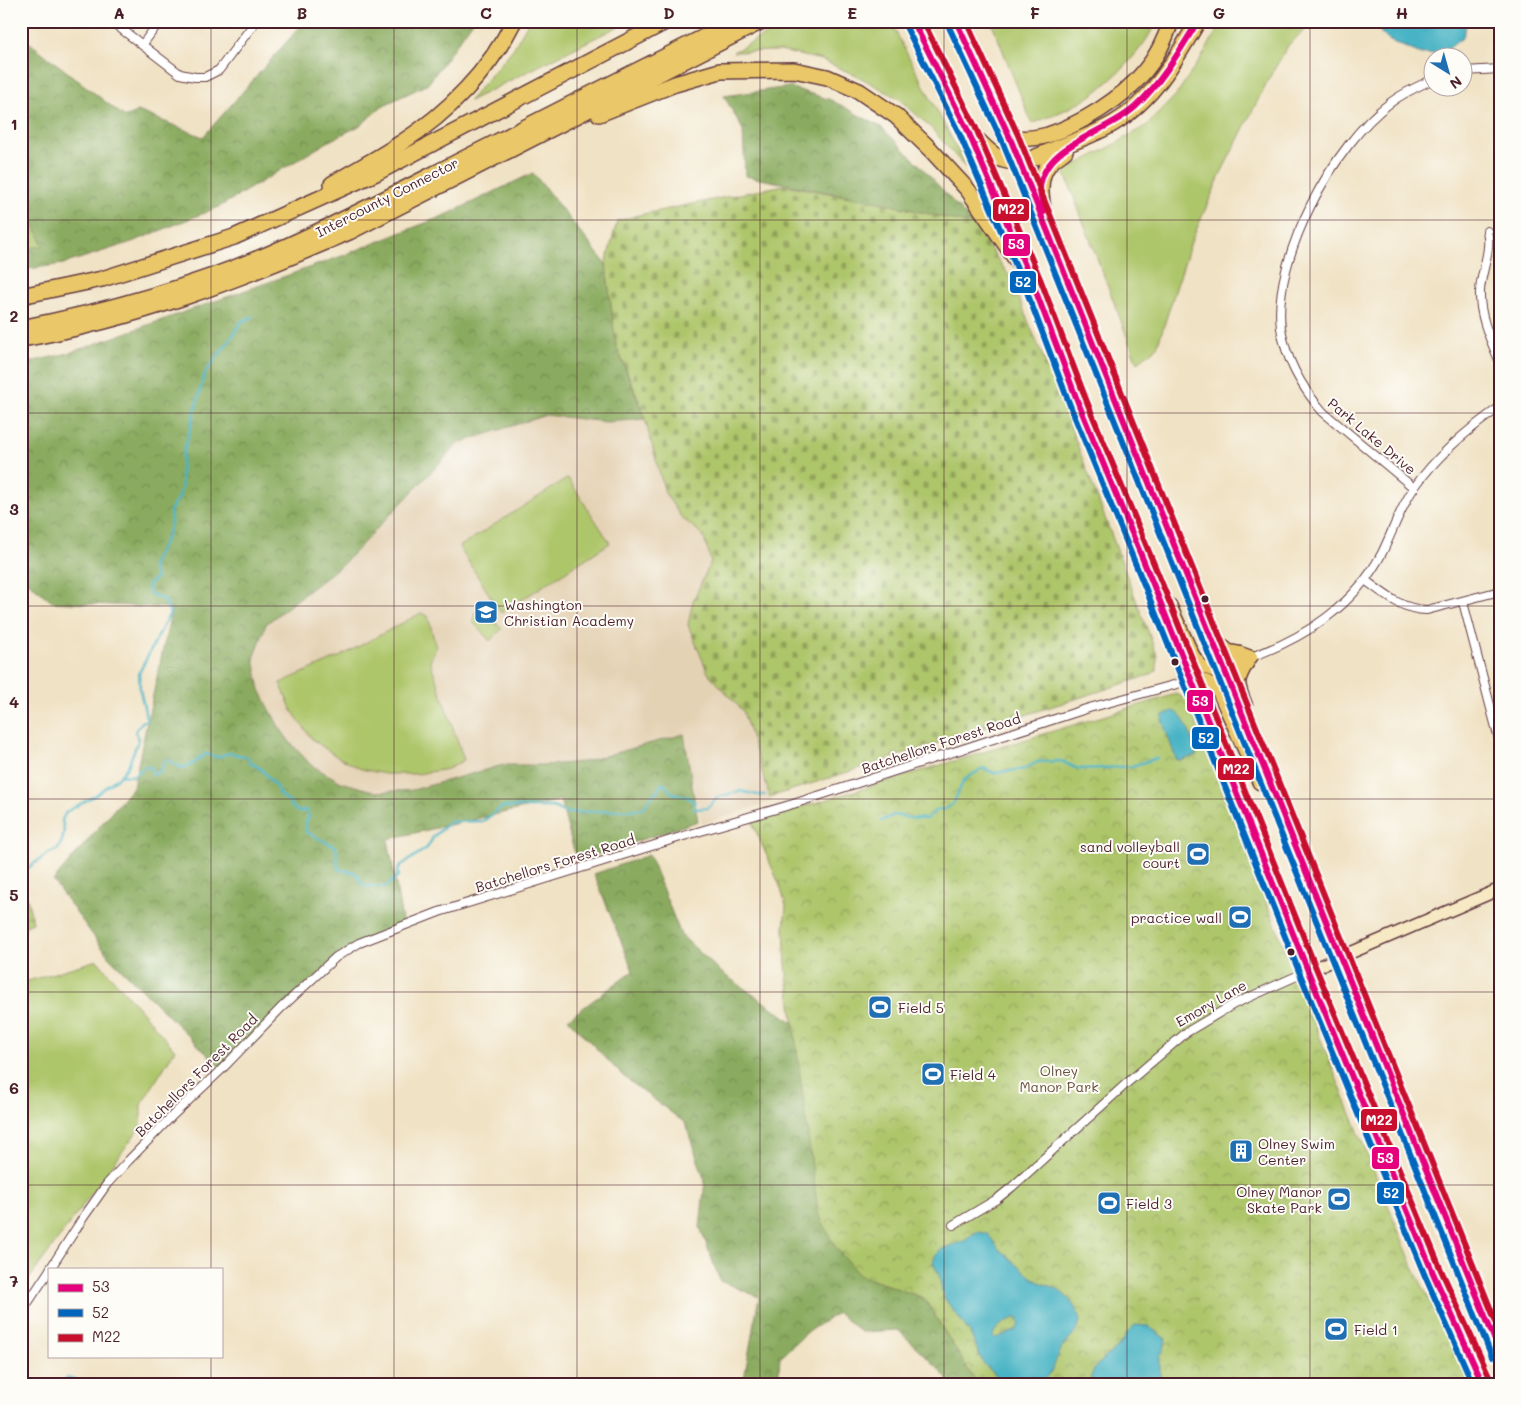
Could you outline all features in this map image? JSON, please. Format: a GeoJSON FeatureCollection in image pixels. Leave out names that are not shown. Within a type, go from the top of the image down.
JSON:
{"type":"FeatureCollection","features":[{"type":"Feature","properties":{"kind":"highway"},"geometry":{"type":"LineString","coordinates":[[266,222],[402,142],[440,113],[475,80],[505,40],[514,21]]}},
{"type":"Feature","properties":{"kind":"highway","name":"Intercounty Connector"},"geometry":{"type":"LineString","coordinates":[[21,296],[102,279],[234,237],[376,173],[667,21]]}},
{"type":"Feature","properties":{"kind":"highway","name":"Intercounty Connector"},"geometry":{"type":"LineString","coordinates":[[21,328],[149,296],[218,274],[286,247],[736,21]]}},
{"type":"Feature","properties":{"kind":"highway"},"geometry":{"type":"LineString","coordinates":[[21,339],[139,312],[286,260],[349,232],[762,21]]}},
{"type":"Feature","properties":{"kind":"highway"},"geometry":{"type":"LineString","coordinates":[[1010,138],[1027,139],[1048,135],[1088,117],[1120,96],[1144,73],[1164,44],[1171,21]]}},
{"type":"Feature","properties":{"kind":"highway"},"geometry":{"type":"LineString","coordinates":[[967,129],[987,150],[1001,159],[1020,163],[1084,137],[1115,122],[1140,103],[1160,80],[1198,21]]}},
{"type":"Feature","properties":{"kind":"highway"},"geometry":{"type":"LineString","coordinates":[[532,138],[590,118],[675,84],[720,71],[794,70],[827,77],[859,92],[896,116],[931,150],[968,190],[1033,284]]}},
{"type":"Feature","properties":{"kind":"highway"},"geometry":{"type":"LineString","coordinates":[[1047,230],[1040,189],[1045,172],[1049,163],[1084,137]]}},
{"type":"Feature","properties":{"kind":"main road"},"geometry":{"type":"LineString","coordinates":[[913,21],[967,129],[1033,284],[1079,405],[1192,680],[1308,971],[1436,1281],[1483,1384]]}},
{"type":"Feature","properties":{"kind":"main road"},"geometry":{"type":"LineString","coordinates":[[956,21],[1010,138],[1271,792],[1475,1297],[1500,1354]]}},
{"type":"Feature","properties":{"kind":"main road"},"geometry":{"type":"LineString","coordinates":[[1134,537],[1162,589],[1197,662],[1205,669],[1215,671],[1252,658]]}},
{"type":"Feature","properties":{"kind":"main road"},"geometry":{"type":"LineString","coordinates":[[1206,628],[1229,651],[1252,658]]}},
{"type":"Feature","properties":{"kind":"main road"},"geometry":{"type":"LineString","coordinates":[[1252,658],[1241,674],[1238,684],[1247,708],[1253,747]]}},
{"type":"Feature","properties":{"kind":"main road"},"geometry":{"type":"LineString","coordinates":[[1192,680],[1208,681],[1217,689],[1259,783],[1271,792]]}},
{"type":"Feature","properties":{"kind":"street"},"geometry":{"type":"LineString","coordinates":[[112,21],[180,74],[195,78],[205,77],[218,70],[256,21]]}},
{"type":"Feature","properties":{"kind":"street"},"geometry":{"type":"LineString","coordinates":[[142,45],[160,21]]}},
{"type":"Feature","properties":{"kind":"street"},"geometry":{"type":"LineString","coordinates":[[1474,70],[1500,69]]}},
{"type":"Feature","properties":{"kind":"street","name":"Park Lake Drive"},"geometry":{"type":"LineString","coordinates":[[1414,488],[1323,412],[1311,398],[1291,365],[1281,328],[1281,311],[1285,276],[1298,236],[1316,196],[1334,165],[1360,132],[1389,103],[1424,83]]}},
{"type":"Feature","properties":{"kind":"street"},"geometry":{"type":"LineString","coordinates":[[1487,231],[1490,241],[1480,291],[1481,310],[1488,337],[1500,362]]}},
{"type":"Feature","properties":{"kind":"street"},"geometry":{"type":"LineString","coordinates":[[1252,658],[1273,650],[1316,626],[1340,606],[1365,580],[1382,553],[1404,504],[1414,488],[1445,451],[1500,407]]}},
{"type":"Feature","properties":{"kind":"street"},"geometry":{"type":"LineString","coordinates":[[1365,580],[1393,600],[1406,607],[1418,610],[1427,610],[1462,602],[1500,591]]}},
{"type":"Feature","properties":{"kind":"street"},"geometry":{"type":"LineString","coordinates":[[1462,602],[1500,743]]}},
{"type":"Feature","properties":{"kind":"street","name":"Batchellors Forest Road"},"geometry":{"type":"LineString","coordinates":[[50,1268],[107,1184],[128,1161],[281,1008],[336,957],[359,943],[439,912],[793,804],[1089,708],[1192,680]]}},
{"type":"Feature","properties":{"kind":"street","name":"Emory Lane"},"geometry":{"type":"LineString","coordinates":[[953,1225],[997,1199],[1012,1187],[1127,1082],[1187,1032],[1234,1004],[1500,889]]}},
{"type":"Feature","properties":{"kind":"street","name":"Batchellors Forest Road"},"geometry":{"type":"LineString","coordinates":[[21,1313],[48,1272]]}},
{"type":"Feature","properties":{"kind":"shaded area","name":"Washington Christian Academy"},"geometry":{"type":"Polygon","coordinates":[[[546,415],[607,422],[645,419],[665,493],[681,517],[704,535],[711,561],[693,601],[708,673],[743,711],[772,802],[702,824],[683,734],[583,762],[547,765],[503,765],[413,790],[376,792],[341,782],[311,765],[289,741],[278,725],[260,690],[254,659],[266,624],[344,563],[459,443],[546,415]]]}},
{"type":"Feature","properties":{"kind":"green space"},"geometry":{"type":"Polygon","coordinates":[[[305,21],[473,21],[428,84],[382,106],[361,125],[331,140],[219,207],[132,242],[63,264],[21,270],[21,36],[125,117],[138,111],[203,137],[305,21]]]}},
{"type":"Feature","properties":{"kind":"green space"},"geometry":{"type":"Polygon","coordinates":[[[529,21],[629,21],[469,101],[513,49],[529,21]]]}},
{"type":"Feature","properties":{"kind":"green space"},"geometry":{"type":"Polygon","coordinates":[[[791,21],[890,21],[968,170],[931,128],[899,99],[861,78],[822,60],[780,51],[733,52],[791,21]]]}},
{"type":"Feature","properties":{"kind":"green space"},"geometry":{"type":"Polygon","coordinates":[[[991,21],[1155,21],[1144,43],[1113,78],[1075,105],[1032,124],[991,21]]]}},
{"type":"Feature","properties":{"kind":"green space"},"geometry":{"type":"Polygon","coordinates":[[[1222,21],[1315,21],[1289,44],[1268,80],[1222,171],[1191,242],[1157,347],[1137,363],[1064,171],[1147,125],[1176,95],[1205,52],[1222,21]]]}},
{"type":"Feature","properties":{"kind":"green space"},"geometry":{"type":"Polygon","coordinates":[[[789,87],[831,100],[881,127],[917,162],[974,225],[883,203],[745,176],[743,130],[724,96],[789,87]]]}},
{"type":"Feature","properties":{"kind":"green space"},"geometry":{"type":"Polygon","coordinates":[[[533,173],[606,264],[616,345],[645,419],[607,422],[546,415],[459,443],[344,563],[266,624],[254,659],[260,690],[278,725],[289,741],[311,765],[341,782],[376,792],[413,790],[503,765],[547,765],[583,762],[684,734],[698,821],[577,861],[560,800],[388,839],[403,926],[336,957],[222,1069],[109,957],[53,881],[133,787],[172,608],[52,602],[21,576],[21,364],[69,353],[342,256],[448,214],[533,173]]]}},
{"type":"Feature","properties":{"kind":"green space"},"geometry":{"type":"Polygon","coordinates":[[[784,185],[883,203],[974,225],[1010,277],[1055,386],[1157,655],[1157,670],[1150,675],[770,797],[743,711],[708,673],[688,625],[693,601],[711,561],[703,535],[681,517],[665,493],[642,408],[616,345],[606,264],[617,221],[784,185]]]}},
{"type":"Feature","properties":{"kind":"green space"},"geometry":{"type":"Polygon","coordinates":[[[21,193],[43,246],[21,249],[21,193]]]}},
{"type":"Feature","properties":{"kind":"green space"},"geometry":{"type":"Polygon","coordinates":[[[568,478],[610,543],[501,613],[459,547],[568,478]]]}},
{"type":"Feature","properties":{"kind":"green space"},"geometry":{"type":"Polygon","coordinates":[[[475,612],[486,613],[502,629],[490,641],[473,622],[475,612]]]}},
{"type":"Feature","properties":{"kind":"green space"},"geometry":{"type":"Polygon","coordinates":[[[421,613],[428,616],[436,648],[430,661],[464,760],[448,769],[417,774],[385,774],[361,769],[336,756],[312,739],[292,711],[280,683],[339,657],[421,613]]]}},
{"type":"Feature","properties":{"kind":"green space","name":"Olney Manor Park"},"geometry":{"type":"Polygon","coordinates":[[[1176,694],[1187,699],[1301,991],[1414,1269],[1467,1375],[1465,1384],[981,1384],[974,1379],[924,1298],[859,1275],[834,1245],[818,1212],[786,966],[784,928],[786,906],[780,886],[752,822],[1176,694]]]}},
{"type":"Feature","properties":{"kind":"green space"},"geometry":{"type":"Polygon","coordinates":[[[649,855],[681,935],[722,973],[820,1041],[859,1275],[924,1298],[974,1379],[981,1384],[951,1384],[936,1366],[898,1330],[861,1332],[838,1313],[810,1330],[780,1357],[778,1384],[743,1384],[759,1297],[720,1281],[700,1227],[705,1181],[685,1123],[623,1076],[568,1019],[633,971],[594,874],[649,855]]]}},
{"type":"Feature","properties":{"kind":"green space"},"geometry":{"type":"Polygon","coordinates":[[[27,897],[33,923],[21,928],[21,898],[27,897]]]}},
{"type":"Feature","properties":{"kind":"green space"},"geometry":{"type":"Polygon","coordinates":[[[97,960],[175,1050],[141,1105],[141,1126],[21,1290],[21,983],[97,960]]]}},
{"type":"Feature","properties":{"kind":"water"},"geometry":{"type":"Polygon","coordinates":[[[1370,21],[1467,21],[1463,37],[1449,48],[1424,48],[1424,54],[1421,54],[1388,40],[1370,21]]]}},
{"type":"Feature","properties":{"kind":"water"},"geometry":{"type":"Polygon","coordinates":[[[1173,711],[1182,718],[1197,755],[1180,761],[1176,759],[1162,720],[1163,715],[1173,711]]]}},
{"type":"Feature","properties":{"kind":"water"},"geometry":{"type":"Polygon","coordinates":[[[976,1232],[987,1233],[1000,1250],[1030,1276],[1059,1290],[1070,1300],[1077,1311],[1080,1321],[1078,1329],[1062,1347],[1051,1372],[1042,1384],[1005,1384],[983,1363],[970,1333],[945,1299],[939,1275],[933,1263],[934,1258],[940,1251],[964,1241],[976,1232]],[[1014,1318],[999,1327],[993,1337],[996,1338],[1015,1331],[1020,1324],[1018,1318],[1014,1318]]]}},
{"type":"Feature","properties":{"kind":"water"},"geometry":{"type":"Polygon","coordinates":[[[1135,1325],[1148,1326],[1166,1339],[1160,1357],[1160,1384],[1090,1384],[1093,1371],[1120,1344],[1135,1325]]]}},
{"type":"Feature","properties":{"kind":"waterway"},"geometry":{"type":"LineString","coordinates":[[21,873],[49,853],[58,849],[62,841],[64,831],[62,820],[66,812],[96,795],[121,775],[128,766],[138,741],[136,730],[142,722],[147,720],[140,690],[139,673],[170,613],[165,600],[150,594],[147,586],[156,578],[152,566],[167,536],[171,523],[170,511],[179,497],[182,485],[183,455],[205,373],[241,322],[252,317]]}},
{"type":"Feature","properties":{"kind":"waterway"},"geometry":{"type":"LineString","coordinates":[[121,775],[133,776],[146,766],[151,768],[154,775],[161,770],[164,762],[169,760],[181,768],[193,764],[205,754],[217,757],[230,753],[248,757],[250,763],[263,771],[278,789],[278,793],[291,806],[298,812],[306,810],[309,817],[306,822],[306,832],[336,847],[338,869],[356,873],[364,886],[386,887],[399,875],[397,873],[400,866],[427,848],[434,836],[450,822],[483,821],[502,807],[553,807],[566,813],[642,809],[663,783],[672,793],[688,797],[695,803],[695,809],[707,808],[718,797],[740,791],[765,795]]}},
{"type":"Feature","properties":{"kind":"waterway"},"geometry":{"type":"LineString","coordinates":[[881,821],[894,815],[926,819],[936,810],[945,809],[953,804],[964,780],[983,768],[994,773],[1025,769],[1037,762],[1061,761],[1078,769],[1104,768],[1132,766],[1157,758]]}},
{"type":"Feature","properties":{"kind":"waterway"},"geometry":{"type":"LineString","coordinates":[[61,1384],[67,1378],[75,1379],[81,1384]]}},
{"type":"Feature","properties":{"kind":"waterway"},"geometry":{"type":"LineString","coordinates":[[32,1384],[40,1384]]}},
{"type":"Feature","properties":{"kind":"transit line","name":"53"},"geometry":{"type":"LineString","coordinates":[[913,21],[967,129],[1033,284],[1079,405],[1308,971],[1433,1273],[1483,1384]]}},
{"type":"Feature","properties":{"kind":"transit line","name":"M22"},"geometry":{"type":"LineString","coordinates":[[923,21],[975,126],[1041,281],[1087,402],[1316,968],[1441,1270],[1491,1380]]}},
{"type":"Feature","properties":{"kind":"transit line","name":"53"},"geometry":{"type":"LineString","coordinates":[[956,21],[1010,138],[1500,1353]]}},
{"type":"Feature","properties":{"kind":"transit line","name":"M22"},"geometry":{"type":"LineString","coordinates":[[966,21],[1018,135],[1500,1332]]}},
{"type":"Feature","properties":{"kind":"transit line","name":"53"},"geometry":{"type":"LineString","coordinates":[[1044,212],[1040,189],[1044,174],[1052,161],[1078,141],[1109,125],[1135,107],[1177,56],[1198,21]]}},
{"type":"Feature","properties":{"kind":"transit line","name":"52"},"geometry":{"type":"LineString","coordinates":[[905,25],[959,133],[1025,287],[1071,408],[1300,974],[1425,1276],[1473,1384]]}},
{"type":"Feature","properties":{"kind":"transit line","name":"52"},"geometry":{"type":"LineString","coordinates":[[948,25],[1002,141],[1492,1357]]}},
{"type":"Feature","properties":{"kind":"place","name":"Washington Christian Academy"},"geometry":{"type":"Point","coordinates":[486,612]}},
{"type":"Feature","properties":{"kind":"place","name":"sand volleyball court"},"geometry":{"type":"Point","coordinates":[1198,854]}},
{"type":"Feature","properties":{"kind":"place","name":"practice wall"},"geometry":{"type":"Point","coordinates":[1240,917]}},
{"type":"Feature","properties":{"kind":"place","name":"Field 5"},"geometry":{"type":"Point","coordinates":[880,1007]}},
{"type":"Feature","properties":{"kind":"place","name":"Field 4"},"geometry":{"type":"Point","coordinates":[933,1074]}},
{"type":"Feature","properties":{"kind":"place","name":"Olney Swim Center"},"geometry":{"type":"Point","coordinates":[1241,1151]}},
{"type":"Feature","properties":{"kind":"place","name":"Olney Manor Skate Park"},"geometry":{"type":"Point","coordinates":[1339,1199]}},
{"type":"Feature","properties":{"kind":"place","name":"Field 3"},"geometry":{"type":"Point","coordinates":[1109,1203]}},
{"type":"Feature","properties":{"kind":"place","name":"Field 1"},"geometry":{"type":"Point","coordinates":[1336,1329]}}]}
